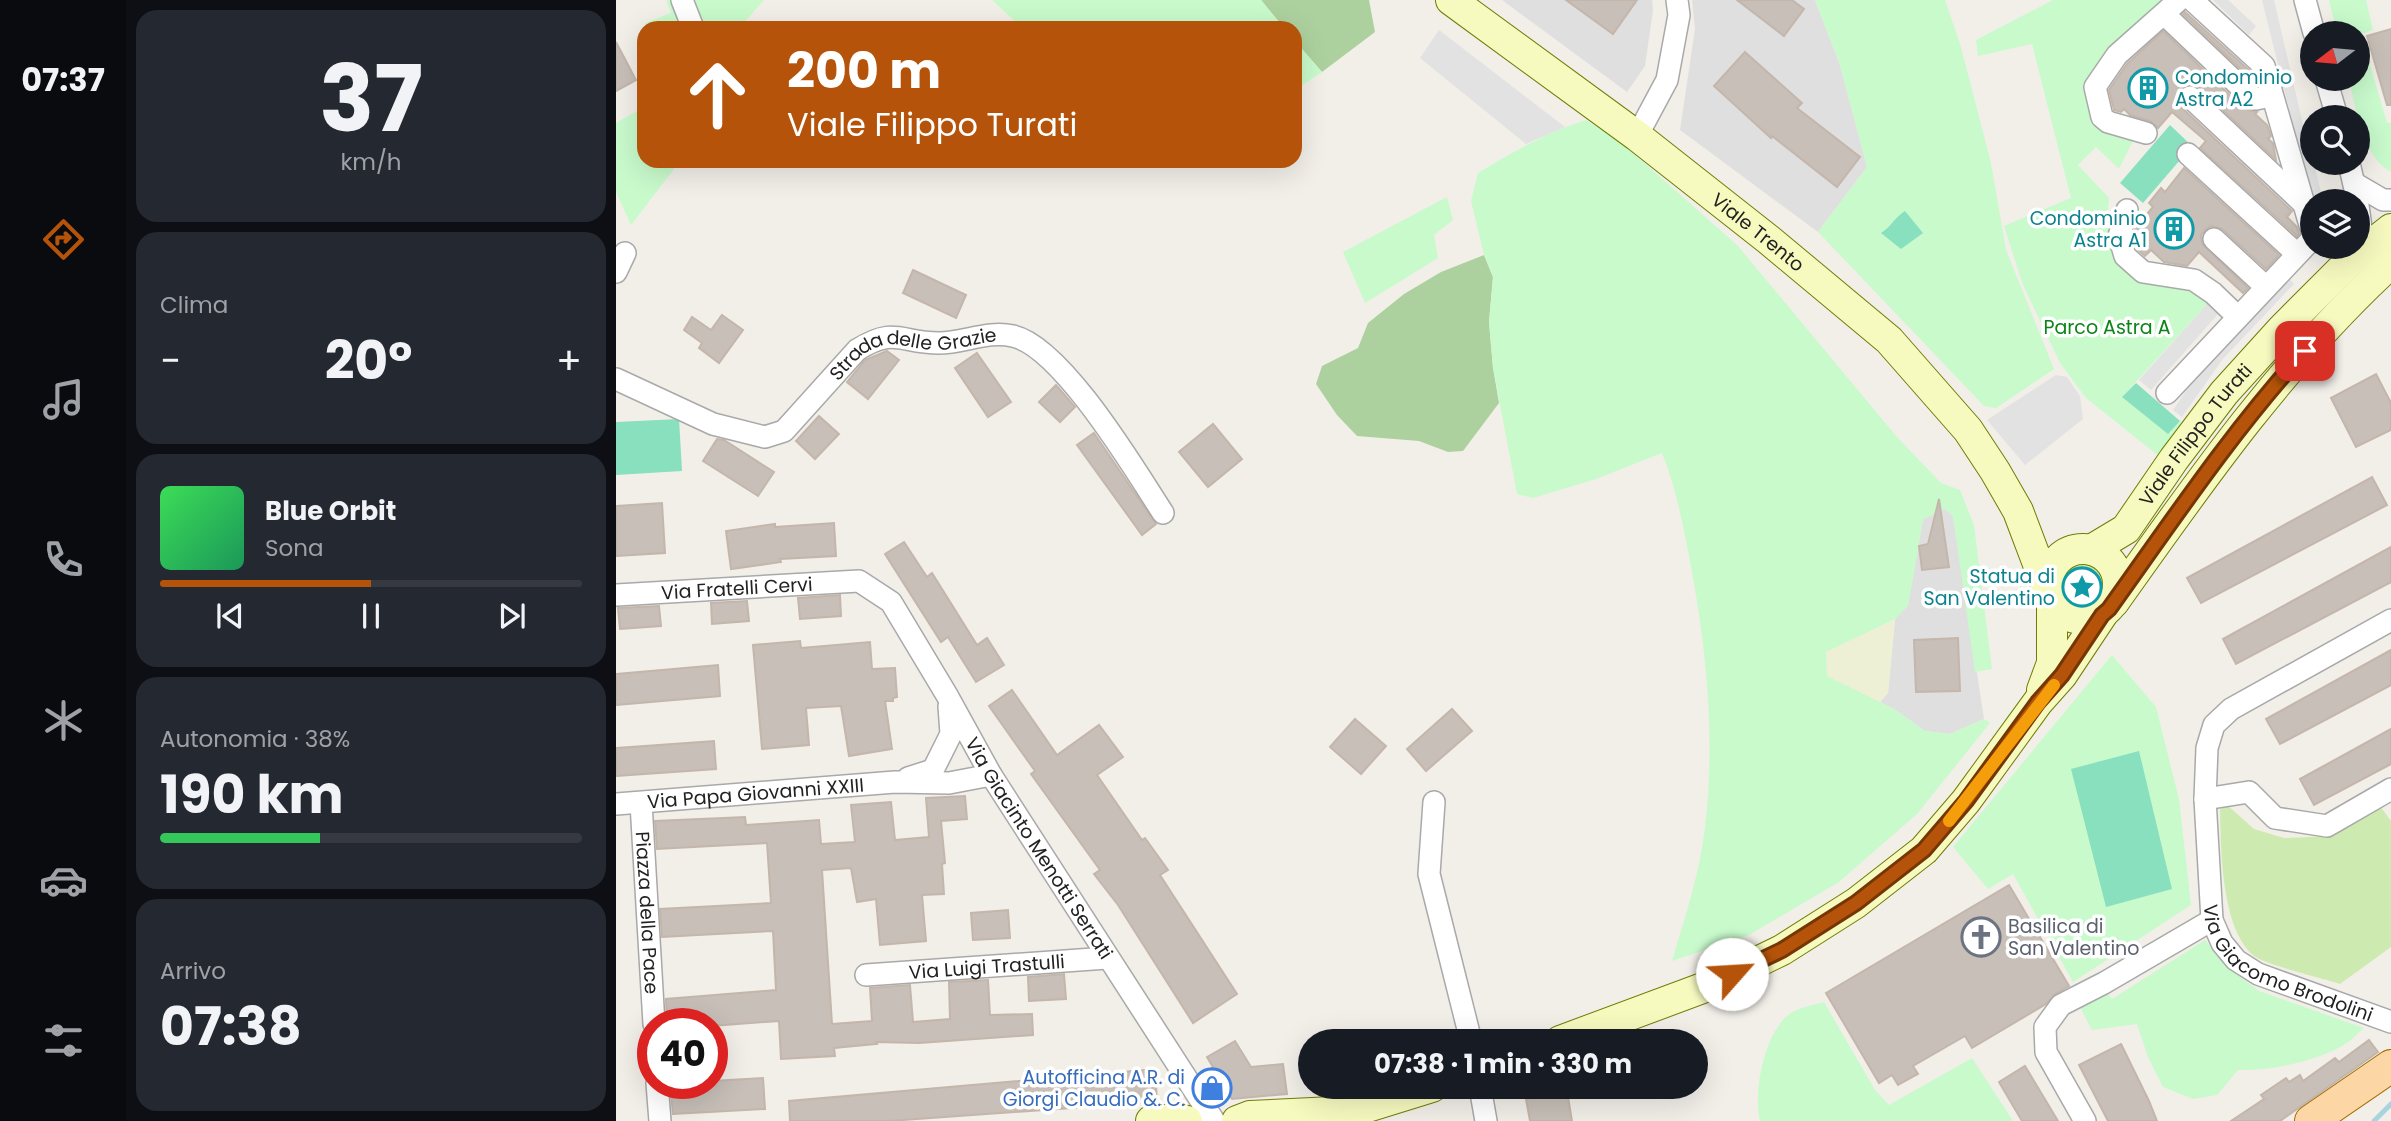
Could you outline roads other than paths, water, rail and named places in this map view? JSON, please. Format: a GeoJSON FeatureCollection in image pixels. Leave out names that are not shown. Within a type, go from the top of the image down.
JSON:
{"type":"FeatureCollection","features":[{"type":"Feature","properties":{"kind":"main road"},"geometry":{"type":"LineString","coordinates":[[2311,1121],[2391,1066]]}},
{"type":"Feature","properties":{"kind":"street"},"geometry":{"type":"LineString","coordinates":[[681,0],[690,21]]}},
{"type":"Feature","properties":{"kind":"street","name":"Viale Trento"},"geometry":{"type":"LineString","coordinates":[[1451,0],[1637,136],[1769,240],[1889,340],[1968,430],[2018,512],[2051,597]]}},
{"type":"Feature","properties":{"kind":"street"},"geometry":{"type":"LineString","coordinates":[[1637,136],[1667,80],[1679,15],[1677,0]]}},
{"type":"Feature","properties":{"kind":"street"},"geometry":{"type":"LineString","coordinates":[[2192,0],[2264,66],[2300,190]]}},
{"type":"Feature","properties":{"kind":"street"},"geometry":{"type":"LineString","coordinates":[[2305,0],[2311,21]]}},
{"type":"Feature","properties":{"kind":"street"},"geometry":{"type":"LineString","coordinates":[[2146,134],[2108,122],[2102,117],[2095,87],[2117,55],[2171,7],[2248,94],[2281,124]]}},
{"type":"Feature","properties":{"kind":"street"},"geometry":{"type":"LineString","coordinates":[[2248,94],[2256,99],[2266,97],[2271,91]]}},
{"type":"Feature","properties":{"kind":"street"},"geometry":{"type":"LineString","coordinates":[[2190,96],[2300,200]]}},
{"type":"Feature","properties":{"kind":"street"},"geometry":{"type":"LineString","coordinates":[[2188,154],[2300,244]]}},
{"type":"Feature","properties":{"kind":"street"},"geometry":{"type":"LineString","coordinates":[[2270,172],[2278,176],[2287,174],[2293,166]]}},
{"type":"Feature","properties":{"kind":"street"},"geometry":{"type":"LineString","coordinates":[[2353,175],[2383,200],[2391,200]]}},
{"type":"Feature","properties":{"kind":"street"},"geometry":{"type":"LineString","coordinates":[[2127,210],[2119,236],[2125,256],[2143,272],[2193,280],[2213,293],[2238,317]]}},
{"type":"Feature","properties":{"kind":"street","name":"Viale Filippo Turati"},"geometry":{"type":"LineString","coordinates":[[2370,246],[2391,229]]}},
{"type":"Feature","properties":{"kind":"street"},"geometry":{"type":"LineString","coordinates":[[2214,239],[2266,287]]}},
{"type":"Feature","properties":{"kind":"street"},"geometry":{"type":"LineString","coordinates":[[2167,393],[2300,251]]}},
{"type":"Feature","properties":{"kind":"street","name":"Viale Filippo Turati"},"geometry":{"type":"LineString","coordinates":[[2080,551],[2126,529],[2224,393],[2281,329],[2355,259]]}},
{"type":"Feature","properties":{"kind":"street","name":"Viale Filippo Turati"},"geometry":{"type":"LineString","coordinates":[[1592,1029],[1708,986],[1782,950],[1856,903],[1924,850],[1966,801],[2038,702],[2062,675],[2219,454],[2274,385],[2391,263]]}},
{"type":"Feature","properties":{"kind":"street","name":"Strada delle Grazie"},"geometry":{"type":"LineString","coordinates":[[616,379],[713,424],[765,437],[784,431],[857,350],[871,342],[886,336],[938,343],[998,333],[1014,336],[1031,342],[1094,408],[1163,513]]}},
{"type":"Feature","properties":{"kind":"street","name":"Viale Trento"},"geometry":{"type":"LineString","coordinates":[[2018,512],[2080,551]]}},
{"type":"Feature","properties":{"kind":"street"},"geometry":{"type":"LineString","coordinates":[[2080,551],[2109,561],[2116,570],[2118,591],[2108,608],[2091,619],[2068,617],[2059,611],[2051,597],[2050,573],[2061,556],[2080,551]]}},
{"type":"Feature","properties":{"kind":"street","name":"Via Fratelli Cervi"},"geometry":{"type":"LineString","coordinates":[[616,595],[859,581]]}},
{"type":"Feature","properties":{"kind":"street","name":"Via Giacinto Menotti Serrati"},"geometry":{"type":"LineString","coordinates":[[859,581],[891,602],[991,775],[1214,1121]]}},
{"type":"Feature","properties":{"kind":"street","name":"Viale Filippo Turati"},"geometry":{"type":"LineString","coordinates":[[2038,702],[2052,663],[2051,597]]}},
{"type":"Feature","properties":{"kind":"street","name":"Via Giacomo Brodolini"},"geometry":{"type":"LineString","coordinates":[[2391,620],[2231,709],[2214,725],[2207,748],[2205,799],[2212,920],[2222,943],[2235,960],[2258,974],[2391,1021]]}},
{"type":"Feature","properties":{"kind":"street"},"geometry":{"type":"LineString","coordinates":[[933,770],[951,734],[948,697]]}},
{"type":"Feature","properties":{"kind":"street","name":"Via Papa Giovanni XXIII"},"geometry":{"type":"LineString","coordinates":[[895,782],[933,770],[964,770],[991,775]]}},
{"type":"Feature","properties":{"kind":"street","name":"Via Papa Giovanni XXIII"},"geometry":{"type":"LineString","coordinates":[[616,804],[895,782],[948,783],[991,775]]}},
{"type":"Feature","properties":{"kind":"street"},"geometry":{"type":"LineString","coordinates":[[2205,799],[2249,792],[2275,818],[2327,826],[2391,789]]}},
{"type":"Feature","properties":{"kind":"street"},"geometry":{"type":"LineString","coordinates":[[1434,802],[1429,874],[1468,1029]]}},
{"type":"Feature","properties":{"kind":"street","name":"Piazza della Pace"},"geometry":{"type":"LineString","coordinates":[[641,803],[653,1008]]}},
{"type":"Feature","properties":{"kind":"street"},"geometry":{"type":"LineString","coordinates":[[2085,1121],[2046,1052],[2045,1027],[2061,1005],[2212,920]]}},
{"type":"Feature","properties":{"kind":"street","name":"Via Luigi Trastulli"},"geometry":{"type":"LineString","coordinates":[[866,975],[1107,958]]}},
{"type":"Feature","properties":{"kind":"street"},"geometry":{"type":"LineString","coordinates":[[658,1099],[660,1121]]}},
{"type":"Feature","properties":{"kind":"street"},"geometry":{"type":"LineString","coordinates":[[1312,1121],[1392,1099]]}},
{"type":"Feature","properties":{"kind":"street"},"geometry":{"type":"LineString","coordinates":[[1482,1099],[1486,1121]]}},
{"type":"Feature","properties":{"kind":"street"},"geometry":{"type":"LineString","coordinates":[[1237,1121],[1250,1116],[1348,1112]]}},
{"type":"Feature","properties":{"kind":"street"},"geometry":{"type":"LineString","coordinates":[[1151,1121],[1187,1121]]}},
{"type":"Feature","properties":{"kind":"waterway"},"geometry":{"type":"LineString","coordinates":[[2374,1121],[2391,1104]]}},
{"type":"Feature","properties":{"kind":"place","name":"Condominio Astra A2"},"geometry":{"type":"Point","coordinates":[2148,88]}},
{"type":"Feature","properties":{"kind":"place","name":"Condominio Astra A1"},"geometry":{"type":"Point","coordinates":[2174,229]}},
{"type":"Feature","properties":{"kind":"place","name":"Statua di San Valentino"},"geometry":{"type":"Point","coordinates":[2082,587]}},
{"type":"Feature","properties":{"kind":"place","name":"Basilica di San Valentino"},"geometry":{"type":"Point","coordinates":[1981,937]}},
{"type":"Feature","properties":{"kind":"place","name":"Autofficina A.R. di Giorgi Claudio &. C."},"geometry":{"type":"Point","coordinates":[1212,1088]}},
{"type":"Feature","properties":{"kind":"park label","name":"Parco Astra A"},"geometry":{"type":"Point","coordinates":[2107,327]}}]}
